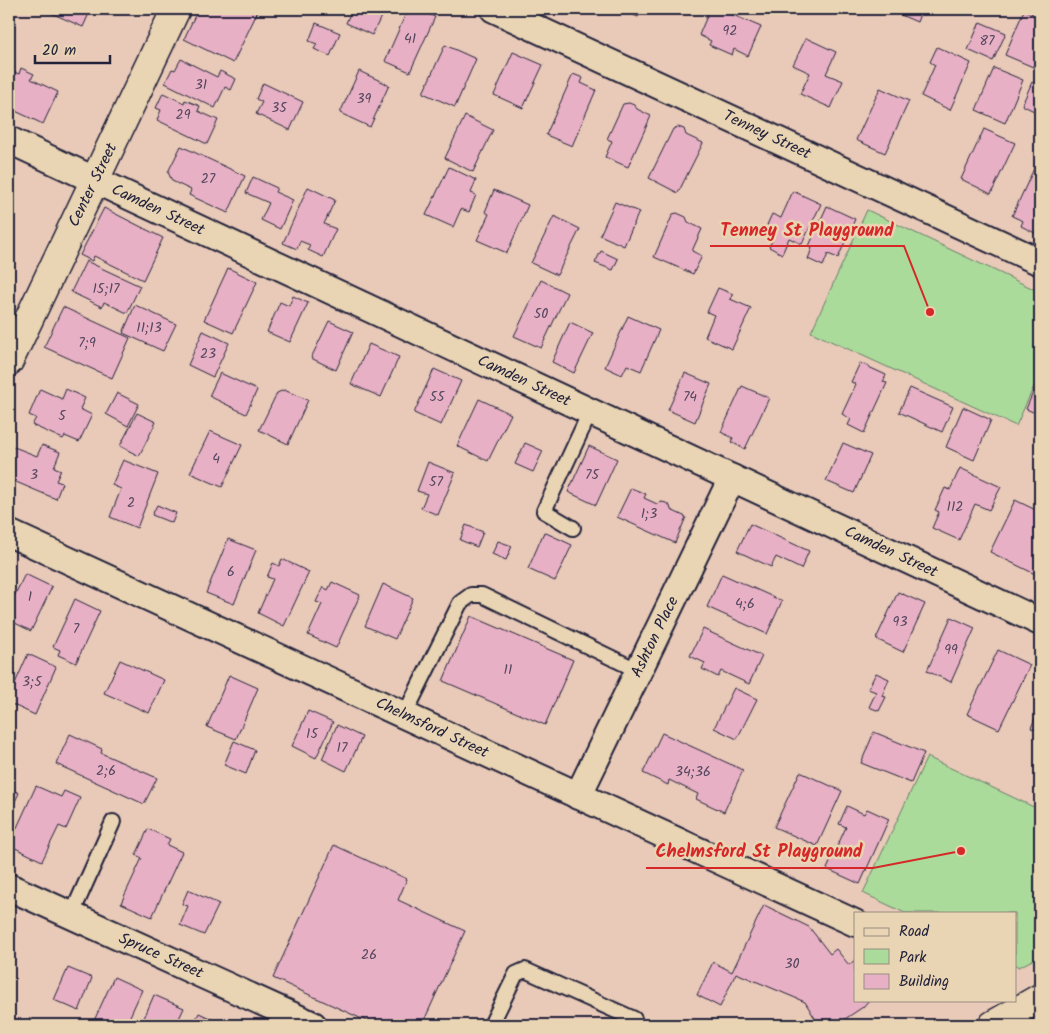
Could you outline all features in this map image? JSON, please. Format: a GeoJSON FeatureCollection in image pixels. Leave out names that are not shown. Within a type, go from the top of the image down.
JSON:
{"type":"FeatureCollection","features":[{"type":"Feature","properties":{"kind":"street","name":"Center Street"},"geometry":{"type":"LineString","coordinates":[[9,361],[176,9]]}},
{"type":"Feature","properties":{"kind":"street","name":"Tenney Street"},"geometry":{"type":"LineString","coordinates":[[494,9],[1040,262]]}},
{"type":"Feature","properties":{"kind":"street","name":"Camden Street"},"geometry":{"type":"LineString","coordinates":[[9,140],[1040,622]]}},
{"type":"Feature","properties":{"kind":"street","name":"Ashton Place"},"geometry":{"type":"LineString","coordinates":[[578,796],[732,478]]}},
{"type":"Feature","properties":{"kind":"street","name":"Chelmsford Street"},"geometry":{"type":"LineString","coordinates":[[9,533],[854,923]]}},
{"type":"Feature","properties":{"kind":"street","name":"Spruce Street"},"geometry":{"type":"LineString","coordinates":[[9,887],[313,1025]]}},
{"type":"Feature","properties":{"kind":"street"},"geometry":{"type":"LineString","coordinates":[[993,1025],[1029,1000]]}},
{"type":"Feature","properties":{"kind":"lane"},"geometry":{"type":"LineString","coordinates":[[573,528],[544,511],[590,412]]}},
{"type":"Feature","properties":{"kind":"lane"},"geometry":{"type":"LineString","coordinates":[[404,716],[460,603],[471,595],[482,596],[639,671]]}},
{"type":"Feature","properties":{"kind":"lane"},"geometry":{"type":"LineString","coordinates":[[62,912],[113,822]]}},
{"type":"Feature","properties":{"kind":"lane"},"geometry":{"type":"LineString","coordinates":[[491,1025],[516,974],[525,970],[634,1019],[631,1025]]}},
{"type":"Feature","properties":{"kind":"green space"},"geometry":{"type":"Polygon","coordinates":[[[867,210],[1040,292],[1040,373],[1016,426],[811,332],[867,210]]]}},
{"type":"Feature","properties":{"kind":"green space"},"geometry":{"type":"Polygon","coordinates":[[[927,757],[1040,810],[1040,956],[1019,967],[1016,966],[1016,912],[903,912],[863,893],[927,757]]]}},
{"type":"Feature","properties":{"kind":"building"},"geometry":{"type":"Polygon","coordinates":[[[42,9],[91,9],[83,27],[42,9]]]}},
{"type":"Feature","properties":{"kind":"building"},"geometry":{"type":"Polygon","coordinates":[[[198,9],[259,9],[233,63],[184,39],[198,9]]]}},
{"type":"Feature","properties":{"kind":"building"},"geometry":{"type":"Polygon","coordinates":[[[352,9],[385,9],[372,35],[346,23],[352,9]]]}},
{"type":"Feature","properties":{"kind":"building"},"geometry":{"type":"Polygon","coordinates":[[[408,9],[417,9],[435,17],[410,72],[385,61],[408,9]]]}},
{"type":"Feature","properties":{"kind":"building"},"geometry":{"type":"Polygon","coordinates":[[[620,9],[642,9],[638,17],[620,9]]]}},
{"type":"Feature","properties":{"kind":"building"},"geometry":{"type":"Polygon","coordinates":[[[710,9],[719,9],[761,27],[748,56],[734,49],[732,55],[709,45],[711,41],[699,35],[710,9]]]}},
{"type":"Feature","properties":{"kind":"building"},"geometry":{"type":"Polygon","coordinates":[[[887,9],[922,9],[917,22],[887,9]]]}},
{"type":"Feature","properties":{"kind":"building"},"geometry":{"type":"Polygon","coordinates":[[[1024,10],[1040,17],[1040,51],[1033,67],[1005,55],[1024,10]]]}},
{"type":"Feature","properties":{"kind":"building"},"geometry":{"type":"Polygon","coordinates":[[[980,22],[1006,33],[993,61],[968,50],[980,22]]]}},
{"type":"Feature","properties":{"kind":"building"},"geometry":{"type":"Polygon","coordinates":[[[316,23],[340,33],[330,56],[314,49],[317,44],[309,41],[316,23]]]}},
{"type":"Feature","properties":{"kind":"building"},"geometry":{"type":"Polygon","coordinates":[[[806,38],[836,52],[826,74],[843,81],[831,108],[800,94],[810,73],[793,65],[806,38]]]}},
{"type":"Feature","properties":{"kind":"building"},"geometry":{"type":"Polygon","coordinates":[[[445,45],[476,59],[455,107],[423,93],[445,45]]]}},
{"type":"Feature","properties":{"kind":"building"},"geometry":{"type":"Polygon","coordinates":[[[937,47],[971,63],[950,110],[921,96],[935,65],[930,62],[937,47]]]}},
{"type":"Feature","properties":{"kind":"building"},"geometry":{"type":"Polygon","coordinates":[[[513,52],[543,65],[523,108],[494,95],[513,52]]]}},
{"type":"Feature","properties":{"kind":"building"},"geometry":{"type":"Polygon","coordinates":[[[181,59],[217,77],[220,71],[236,79],[231,90],[225,87],[215,108],[165,83],[172,69],[175,70],[181,59]]]}},
{"type":"Feature","properties":{"kind":"building"},"geometry":{"type":"Polygon","coordinates":[[[21,68],[34,74],[31,79],[58,92],[43,124],[9,108],[9,70],[19,74],[21,68]]]}},
{"type":"Feature","properties":{"kind":"building"},"geometry":{"type":"Polygon","coordinates":[[[994,68],[1023,80],[1005,123],[976,110],[994,68]]]}},
{"type":"Feature","properties":{"kind":"building"},"geometry":{"type":"Polygon","coordinates":[[[359,71],[389,85],[370,127],[340,113],[359,71]]]}},
{"type":"Feature","properties":{"kind":"building"},"geometry":{"type":"Polygon","coordinates":[[[573,74],[583,78],[581,83],[596,90],[572,146],[546,135],[573,74]]]}},
{"type":"Feature","properties":{"kind":"building"},"geometry":{"type":"Polygon","coordinates":[[[1032,82],[1040,86],[1040,114],[1022,105],[1032,82]]]}},
{"type":"Feature","properties":{"kind":"building"},"geometry":{"type":"Polygon","coordinates":[[[263,83],[303,102],[290,130],[256,114],[262,102],[256,99],[263,83]]]}},
{"type":"Feature","properties":{"kind":"building"},"geometry":{"type":"Polygon","coordinates":[[[880,88],[909,101],[885,153],[856,140],[880,88]]]}},
{"type":"Feature","properties":{"kind":"building"},"geometry":{"type":"Polygon","coordinates":[[[163,93],[184,103],[185,100],[200,106],[198,111],[218,120],[207,144],[157,120],[161,110],[156,108],[163,93]]]}},
{"type":"Feature","properties":{"kind":"building"},"geometry":{"type":"Polygon","coordinates":[[[629,103],[651,116],[628,167],[605,157],[612,141],[607,139],[623,104],[629,103]]]}},
{"type":"Feature","properties":{"kind":"building"},"geometry":{"type":"Polygon","coordinates":[[[465,116],[493,130],[473,172],[445,158],[465,116]]]}},
{"type":"Feature","properties":{"kind":"building"},"geometry":{"type":"Polygon","coordinates":[[[678,127],[684,129],[686,135],[703,143],[678,193],[649,178],[673,129],[678,127]]]}},
{"type":"Feature","properties":{"kind":"building"},"geometry":{"type":"Polygon","coordinates":[[[984,129],[1015,143],[991,194],[961,179],[984,129]]]}},
{"type":"Feature","properties":{"kind":"building"},"geometry":{"type":"Polygon","coordinates":[[[181,146],[245,176],[228,213],[189,195],[191,190],[172,181],[168,172],[181,146]]]}},
{"type":"Feature","properties":{"kind":"building"},"geometry":{"type":"Polygon","coordinates":[[[1037,162],[1040,164],[1040,227],[1037,234],[1021,226],[1023,221],[1012,216],[1037,162]]]}},
{"type":"Feature","properties":{"kind":"building"},"geometry":{"type":"Polygon","coordinates":[[[449,167],[476,180],[471,193],[476,195],[469,212],[461,209],[453,227],[426,215],[449,167]]]}},
{"type":"Feature","properties":{"kind":"building"},"geometry":{"type":"Polygon","coordinates":[[[253,177],[277,188],[275,192],[293,200],[280,229],[261,220],[269,203],[246,193],[253,177]]]}},
{"type":"Feature","properties":{"kind":"building"},"geometry":{"type":"Polygon","coordinates":[[[308,187],[335,200],[324,224],[336,229],[323,257],[308,250],[310,245],[300,241],[297,249],[283,243],[308,187]]]}},
{"type":"Feature","properties":{"kind":"building"},"geometry":{"type":"Polygon","coordinates":[[[494,190],[528,205],[507,253],[477,240],[489,214],[485,212],[494,190]]]}},
{"type":"Feature","properties":{"kind":"building"},"geometry":{"type":"Polygon","coordinates":[[[793,191],[821,204],[802,244],[789,238],[782,254],[769,247],[777,230],[767,225],[772,214],[781,218],[793,191]]]}},
{"type":"Feature","properties":{"kind":"building"},"geometry":{"type":"Polygon","coordinates":[[[615,202],[639,212],[624,246],[600,235],[615,202]]]}},
{"type":"Feature","properties":{"kind":"building"},"geometry":{"type":"Polygon","coordinates":[[[827,206],[855,219],[838,258],[828,254],[823,266],[808,259],[812,248],[809,246],[827,206]]]}},
{"type":"Feature","properties":{"kind":"building"},"geometry":{"type":"Polygon","coordinates":[[[104,208],[163,238],[143,280],[94,256],[92,261],[80,255],[104,208]]]}},
{"type":"Feature","properties":{"kind":"building"},"geometry":{"type":"Polygon","coordinates":[[[677,213],[686,217],[688,222],[702,229],[692,251],[702,256],[693,274],[654,257],[673,214],[677,213]]]}},
{"type":"Feature","properties":{"kind":"building"},"geometry":{"type":"Polygon","coordinates":[[[554,216],[580,229],[557,275],[531,263],[554,216]]]}},
{"type":"Feature","properties":{"kind":"building"},"geometry":{"type":"Polygon","coordinates":[[[601,251],[618,259],[613,270],[595,263],[601,251]]]}},
{"type":"Feature","properties":{"kind":"building"},"geometry":{"type":"Polygon","coordinates":[[[86,261],[140,286],[127,313],[104,302],[102,307],[71,292],[86,261]]]}},
{"type":"Feature","properties":{"kind":"building"},"geometry":{"type":"Polygon","coordinates":[[[228,268],[257,282],[233,333],[204,320],[228,268]]]}},
{"type":"Feature","properties":{"kind":"building"},"geometry":{"type":"Polygon","coordinates":[[[541,280],[567,293],[541,348],[514,336],[541,280]]]}},
{"type":"Feature","properties":{"kind":"building"},"geometry":{"type":"Polygon","coordinates":[[[718,288],[733,294],[730,299],[751,308],[732,349],[705,337],[714,315],[707,312],[718,288]]]}},
{"type":"Feature","properties":{"kind":"building"},"geometry":{"type":"Polygon","coordinates":[[[293,296],[308,303],[290,342],[267,332],[280,302],[289,306],[293,296]]]}},
{"type":"Feature","properties":{"kind":"building"},"geometry":{"type":"Polygon","coordinates":[[[135,305],[176,324],[163,351],[123,333],[135,305]]]}},
{"type":"Feature","properties":{"kind":"building"},"geometry":{"type":"Polygon","coordinates":[[[63,307],[130,338],[112,378],[44,347],[63,307]]]}},
{"type":"Feature","properties":{"kind":"building"},"geometry":{"type":"Polygon","coordinates":[[[628,316],[659,330],[641,371],[627,365],[622,375],[605,367],[628,316]]]}},
{"type":"Feature","properties":{"kind":"building"},"geometry":{"type":"Polygon","coordinates":[[[329,321],[353,332],[336,370],[311,358],[329,321]]]}},
{"type":"Feature","properties":{"kind":"building"},"geometry":{"type":"Polygon","coordinates":[[[570,322],[593,333],[574,373],[552,362],[570,322]]]}},
{"type":"Feature","properties":{"kind":"building"},"geometry":{"type":"Polygon","coordinates":[[[203,331],[229,343],[213,377],[188,365],[203,331]]]}},
{"type":"Feature","properties":{"kind":"building"},"geometry":{"type":"Polygon","coordinates":[[[369,344],[399,357],[381,397],[351,384],[369,344]]]}},
{"type":"Feature","properties":{"kind":"building"},"geometry":{"type":"Polygon","coordinates":[[[860,363],[886,375],[883,382],[887,383],[864,433],[848,425],[851,419],[842,414],[856,384],[851,382],[860,363]]]}},
{"type":"Feature","properties":{"kind":"building"},"geometry":{"type":"Polygon","coordinates":[[[434,369],[461,381],[441,425],[414,413],[434,369]]]}},
{"type":"Feature","properties":{"kind":"building"},"geometry":{"type":"Polygon","coordinates":[[[220,373],[257,390],[246,414],[209,396],[220,373]]]}},
{"type":"Feature","properties":{"kind":"building"},"geometry":{"type":"Polygon","coordinates":[[[685,373],[711,384],[695,422],[668,410],[685,373]]]}},
{"type":"Feature","properties":{"kind":"building"},"geometry":{"type":"Polygon","coordinates":[[[1040,376],[1040,415],[1026,409],[1040,376]]]}},
{"type":"Feature","properties":{"kind":"building"},"geometry":{"type":"Polygon","coordinates":[[[742,386],[769,398],[745,449],[731,442],[733,438],[721,432],[742,386]]]}},
{"type":"Feature","properties":{"kind":"building"},"geometry":{"type":"Polygon","coordinates":[[[910,388],[953,407],[942,432],[899,412],[910,388]]]}},
{"type":"Feature","properties":{"kind":"building"},"geometry":{"type":"Polygon","coordinates":[[[40,389],[62,399],[66,389],[85,398],[80,409],[92,415],[79,442],[65,436],[63,439],[32,425],[36,418],[29,415],[40,389]]]}},
{"type":"Feature","properties":{"kind":"building"},"geometry":{"type":"Polygon","coordinates":[[[284,390],[308,400],[288,444],[259,430],[277,393],[284,390]]]}},
{"type":"Feature","properties":{"kind":"building"},"geometry":{"type":"Polygon","coordinates":[[[117,393],[139,404],[128,426],[106,414],[117,393]]]}},
{"type":"Feature","properties":{"kind":"building"},"geometry":{"type":"Polygon","coordinates":[[[479,399],[511,414],[488,461],[457,446],[479,399]]]}},
{"type":"Feature","properties":{"kind":"building"},"geometry":{"type":"Polygon","coordinates":[[[963,407],[991,420],[974,460],[946,447],[963,407]]]}},
{"type":"Feature","properties":{"kind":"building"},"geometry":{"type":"Polygon","coordinates":[[[137,413],[156,422],[139,456],[120,446],[137,413]]]}},
{"type":"Feature","properties":{"kind":"building"},"geometry":{"type":"Polygon","coordinates":[[[210,431],[242,445],[222,487],[190,473],[210,431]]]}},
{"type":"Feature","properties":{"kind":"building"},"geometry":{"type":"Polygon","coordinates":[[[525,443],[543,451],[533,472],[515,464],[525,443]]]}},
{"type":"Feature","properties":{"kind":"building"},"geometry":{"type":"Polygon","coordinates":[[[843,443],[871,455],[854,493],[826,481],[843,443]]]}},
{"type":"Feature","properties":{"kind":"building"},"geometry":{"type":"Polygon","coordinates":[[[9,445],[37,456],[42,445],[60,452],[54,467],[61,470],[56,481],[62,483],[56,499],[9,479],[9,445]]]}},
{"type":"Feature","properties":{"kind":"building"},"geometry":{"type":"Polygon","coordinates":[[[589,446],[617,459],[596,505],[568,492],[589,446]]]}},
{"type":"Feature","properties":{"kind":"building"},"geometry":{"type":"Polygon","coordinates":[[[123,460],[158,474],[137,528],[110,517],[121,489],[112,485],[123,460]]]}},
{"type":"Feature","properties":{"kind":"building"},"geometry":{"type":"Polygon","coordinates":[[[428,462],[455,473],[438,515],[421,508],[427,494],[417,491],[428,462]]]}},
{"type":"Feature","properties":{"kind":"building"},"geometry":{"type":"Polygon","coordinates":[[[960,468],[1001,487],[989,510],[975,504],[959,540],[932,528],[939,512],[935,510],[945,488],[950,490],[960,468]]]}},
{"type":"Feature","properties":{"kind":"building"},"geometry":{"type":"Polygon","coordinates":[[[631,488],[646,494],[644,498],[657,504],[666,503],[670,506],[671,510],[686,517],[675,543],[617,517],[631,488]]]}},
{"type":"Feature","properties":{"kind":"building"},"geometry":{"type":"Polygon","coordinates":[[[1015,500],[1040,512],[1040,563],[1035,574],[990,552],[1015,500]]]}},
{"type":"Feature","properties":{"kind":"building"},"geometry":{"type":"Polygon","coordinates":[[[157,505],[176,513],[172,523],[152,515],[157,505]]]}},
{"type":"Feature","properties":{"kind":"building"},"geometry":{"type":"Polygon","coordinates":[[[750,524],[809,551],[801,569],[776,557],[771,567],[737,551],[750,524]]]}},
{"type":"Feature","properties":{"kind":"building"},"geometry":{"type":"Polygon","coordinates":[[[466,525],[483,532],[477,547],[460,540],[466,525]]]}},
{"type":"Feature","properties":{"kind":"building"},"geometry":{"type":"Polygon","coordinates":[[[544,532],[572,545],[555,581],[528,569],[544,532]]]}},
{"type":"Feature","properties":{"kind":"building"},"geometry":{"type":"Polygon","coordinates":[[[228,539],[256,550],[234,604],[206,593],[228,539]]]}},
{"type":"Feature","properties":{"kind":"building"},"geometry":{"type":"Polygon","coordinates":[[[498,541],[512,546],[506,560],[492,554],[498,541]]]}},
{"type":"Feature","properties":{"kind":"building"},"geometry":{"type":"Polygon","coordinates":[[[282,559],[309,572],[284,626],[258,613],[273,579],[267,577],[273,563],[279,566],[282,559]]]}},
{"type":"Feature","properties":{"kind":"building"},"geometry":{"type":"Polygon","coordinates":[[[25,574],[52,587],[31,631],[9,620],[9,607],[25,574]]]}},
{"type":"Feature","properties":{"kind":"building"},"geometry":{"type":"Polygon","coordinates":[[[722,574],[782,601],[767,634],[707,607],[722,574]]]}},
{"type":"Feature","properties":{"kind":"building"},"geometry":{"type":"Polygon","coordinates":[[[332,582],[360,595],[336,648],[308,635],[322,604],[316,602],[323,587],[328,590],[332,582]]]}},
{"type":"Feature","properties":{"kind":"building"},"geometry":{"type":"Polygon","coordinates":[[[383,584],[413,598],[395,639],[365,626],[383,584]]]}},
{"type":"Feature","properties":{"kind":"building"},"geometry":{"type":"Polygon","coordinates":[[[898,592],[925,604],[903,652],[876,639],[898,592]]]}},
{"type":"Feature","properties":{"kind":"building"},"geometry":{"type":"Polygon","coordinates":[[[75,599],[100,611],[76,663],[58,655],[60,650],[53,647],[75,599]]]}},
{"type":"Feature","properties":{"kind":"building"},"geometry":{"type":"Polygon","coordinates":[[[471,616],[573,660],[545,725],[443,681],[471,616]]]}},
{"type":"Feature","properties":{"kind":"building"},"geometry":{"type":"Polygon","coordinates":[[[951,617],[975,628],[951,682],[927,671],[951,617]]]}},
{"type":"Feature","properties":{"kind":"building"},"geometry":{"type":"Polygon","coordinates":[[[703,629],[762,656],[749,684],[721,671],[718,677],[702,669],[705,663],[690,656],[703,629]]]}},
{"type":"Feature","properties":{"kind":"building"},"geometry":{"type":"Polygon","coordinates":[[[998,650],[1030,665],[999,729],[967,714],[998,650]]]}},
{"type":"Feature","properties":{"kind":"building"},"geometry":{"type":"Polygon","coordinates":[[[28,654],[56,667],[35,715],[9,703],[9,697],[28,654]]]}},
{"type":"Feature","properties":{"kind":"building"},"geometry":{"type":"Polygon","coordinates":[[[120,660],[164,680],[149,713],[104,693],[120,660]]]}},
{"type":"Feature","properties":{"kind":"building"},"geometry":{"type":"Polygon","coordinates":[[[876,673],[889,679],[882,696],[886,697],[879,711],[869,707],[876,692],[868,689],[876,673]]]}},
{"type":"Feature","properties":{"kind":"building"},"geometry":{"type":"Polygon","coordinates":[[[229,675],[258,688],[236,739],[207,727],[229,675]]]}},
{"type":"Feature","properties":{"kind":"building"},"geometry":{"type":"Polygon","coordinates":[[[734,688],[757,699],[737,739],[714,728],[734,688]]]}},
{"type":"Feature","properties":{"kind":"building"},"geometry":{"type":"Polygon","coordinates":[[[1040,706],[1040,731],[1031,728],[1040,706]]]}},
{"type":"Feature","properties":{"kind":"building"},"geometry":{"type":"Polygon","coordinates":[[[308,711],[333,722],[316,758],[292,746],[308,711]]]}},
{"type":"Feature","properties":{"kind":"building"},"geometry":{"type":"Polygon","coordinates":[[[337,725],[362,737],[346,771],[322,759],[337,725]]]}},
{"type":"Feature","properties":{"kind":"building"},"geometry":{"type":"Polygon","coordinates":[[[874,732],[924,753],[911,783],[861,763],[874,732]]]}},
{"type":"Feature","properties":{"kind":"building"},"geometry":{"type":"Polygon","coordinates":[[[662,733],[743,770],[724,812],[696,799],[698,794],[669,780],[668,785],[643,773],[662,733]]]}},
{"type":"Feature","properties":{"kind":"building"},"geometry":{"type":"Polygon","coordinates":[[[70,734],[102,749],[101,753],[157,778],[144,804],[56,764],[70,734]]]}},
{"type":"Feature","properties":{"kind":"building"},"geometry":{"type":"Polygon","coordinates":[[[234,741],[255,750],[246,774],[224,765],[234,741]]]}},
{"type":"Feature","properties":{"kind":"building"},"geometry":{"type":"Polygon","coordinates":[[[800,772],[842,791],[817,846],[774,827],[800,772]]]}},
{"type":"Feature","properties":{"kind":"building"},"geometry":{"type":"Polygon","coordinates":[[[36,786],[61,797],[64,791],[80,798],[66,829],[59,826],[42,861],[9,845],[36,786]]]}},
{"type":"Feature","properties":{"kind":"building"},"geometry":{"type":"Polygon","coordinates":[[[9,788],[19,793],[9,814],[9,788]]]}},
{"type":"Feature","properties":{"kind":"building"},"geometry":{"type":"Polygon","coordinates":[[[847,806],[864,814],[867,809],[889,819],[860,884],[827,869],[846,827],[839,824],[847,806]]]}},
{"type":"Feature","properties":{"kind":"building"},"geometry":{"type":"Polygon","coordinates":[[[148,829],[170,839],[167,845],[182,852],[152,917],[121,903],[142,858],[136,855],[148,829]]]}},
{"type":"Feature","properties":{"kind":"building"},"geometry":{"type":"Polygon","coordinates":[[[334,845],[407,879],[398,900],[465,931],[422,1025],[375,1025],[273,978],[334,845]]]}},
{"type":"Feature","properties":{"kind":"building"},"geometry":{"type":"Polygon","coordinates":[[[188,890],[219,904],[204,935],[180,925],[188,906],[182,904],[188,890]]]}},
{"type":"Feature","properties":{"kind":"building"},"geometry":{"type":"Polygon","coordinates":[[[764,905],[809,927],[830,954],[836,949],[849,965],[854,961],[854,1002],[867,1002],[836,1025],[819,1025],[805,1002],[736,973],[720,1007],[697,995],[713,962],[732,972],[764,905]]]}},
{"type":"Feature","properties":{"kind":"building"},"geometry":{"type":"Polygon","coordinates":[[[68,968],[92,978],[79,1011],[54,1000],[68,968]]]}},
{"type":"Feature","properties":{"kind":"building"},"geometry":{"type":"Polygon","coordinates":[[[114,977],[142,990],[126,1025],[92,1025],[114,977]]]}},
{"type":"Feature","properties":{"kind":"building"},"geometry":{"type":"Polygon","coordinates":[[[154,995],[184,1008],[176,1025],[141,1025],[154,995]]]}},
{"type":"Feature","properties":{"kind":"building"},"geometry":{"type":"Polygon","coordinates":[[[199,1013],[225,1025],[193,1025],[199,1013]]]}},
{"type":"Feature","properties":{"kind":"place","name":"Tenney St Playground"},"geometry":{"type":"Point","coordinates":[930,312]}},
{"type":"Feature","properties":{"kind":"place","name":"Chelmsford St Playground"},"geometry":{"type":"Point","coordinates":[961,851]}}]}
